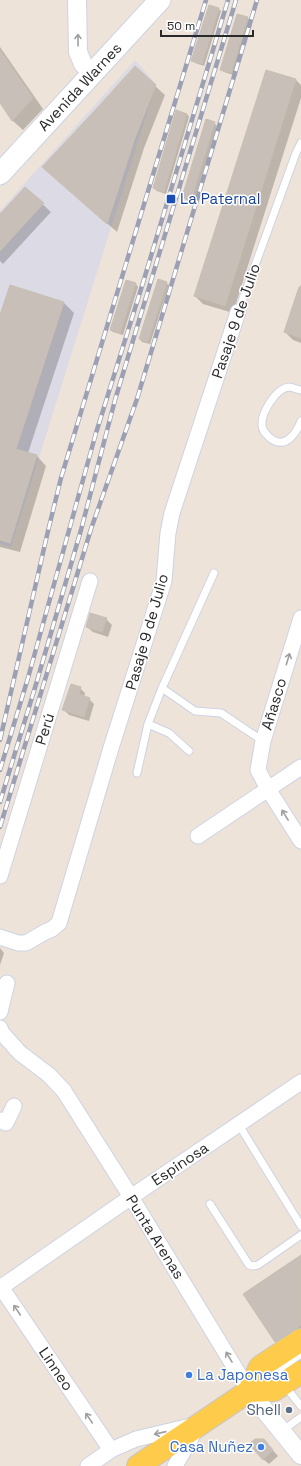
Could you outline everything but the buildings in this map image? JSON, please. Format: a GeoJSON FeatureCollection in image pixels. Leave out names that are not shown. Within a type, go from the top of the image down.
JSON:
{"type":"FeatureCollection","features":[{"type":"Feature","properties":{"kind":"main road","name":"Avenida Warnes"},"geometry":{"type":"LineString","coordinates":[[0,174],[160,0]]}},
{"type":"Feature","properties":{"kind":"main road"},"geometry":{"type":"LineString","coordinates":[[249,1391],[260,1367],[301,1340]]}},
{"type":"Feature","properties":{"kind":"main road"},"geometry":{"type":"LineString","coordinates":[[138,1466],[198,1424],[249,1391],[274,1390],[301,1372]]}},
{"type":"Feature","properties":{"kind":"street"},"geometry":{"type":"LineString","coordinates":[[77,0],[78,52],[84,64],[93,74]]}},
{"type":"Feature","properties":{"kind":"street","name":"Pasaje 9 de Julio"},"geometry":{"type":"LineString","coordinates":[[0,937],[18,943],[26,943],[52,929],[59,923],[111,748],[164,581],[168,533],[172,513],[238,312]]}},
{"type":"Feature","properties":{"kind":"street","name":"Perú"},"geometry":{"type":"LineString","coordinates":[[0,876],[90,581]]}},
{"type":"Feature","properties":{"kind":"street","name":"Añasco"},"geometry":{"type":"LineString","coordinates":[[301,618],[263,741],[258,770],[268,789],[301,841]]}},
{"type":"Feature","properties":{"kind":"street"},"geometry":{"type":"LineString","coordinates":[[198,836],[301,767]]}},
{"type":"Feature","properties":{"kind":"street"},"geometry":{"type":"LineString","coordinates":[[0,1012],[7,983]]}},
{"type":"Feature","properties":{"kind":"street","name":"Punta Arenas"},"geometry":{"type":"LineString","coordinates":[[0,1028],[2,1033],[20,1053],[49,1075],[64,1091],[131,1197],[249,1391],[301,1455]]}},
{"type":"Feature","properties":{"kind":"street","name":"Espinosa"},"geometry":{"type":"LineString","coordinates":[[1,1287],[301,1082]]}},
{"type":"Feature","properties":{"kind":"street"},"geometry":{"type":"LineString","coordinates":[[0,1120],[6,1123],[14,1106]]}},
{"type":"Feature","properties":{"kind":"street","name":"Linneo"},"geometry":{"type":"LineString","coordinates":[[1,1287],[111,1450]]}},
{"type":"Feature","properties":{"kind":"street"},"geometry":{"type":"LineString","coordinates":[[88,1466],[111,1450],[136,1439],[198,1424]]}},
{"type":"Feature","properties":{"kind":"street"},"geometry":{"type":"LineString","coordinates":[[175,1466],[198,1424]]}},
{"type":"Feature","properties":{"kind":"lane","name":"Pasaje 9 de Julio"},"geometry":{"type":"LineString","coordinates":[[238,312],[301,143]]}},
{"type":"Feature","properties":{"kind":"lane"},"geometry":{"type":"LineString","coordinates":[[301,390],[289,387],[278,391],[268,404],[262,424],[265,434],[275,442],[282,442],[291,438],[298,430],[301,421]]}},
{"type":"Feature","properties":{"kind":"lane"},"geometry":{"type":"LineString","coordinates":[[137,773],[148,724],[162,688],[214,573]]}},
{"type":"Feature","properties":{"kind":"lane"},"geometry":{"type":"LineString","coordinates":[[162,688],[195,711],[221,714],[263,741]]}},
{"type":"Feature","properties":{"kind":"lane"},"geometry":{"type":"LineString","coordinates":[[148,724],[168,733],[189,751]]}},
{"type":"Feature","properties":{"kind":"lane"},"geometry":{"type":"LineString","coordinates":[[240,1124],[301,1226]]}},
{"type":"Feature","properties":{"kind":"lane"},"geometry":{"type":"LineString","coordinates":[[210,1204],[249,1265],[258,1265],[301,1235]]}},
{"type":"Feature","properties":{"kind":"lane"},"geometry":{"type":"LineString","coordinates":[[249,1391],[301,1354]]}},
{"type":"Feature","properties":{"kind":"lane"},"geometry":{"type":"LineString","coordinates":[[283,1383],[301,1406]]}},
{"type":"Feature","properties":{"kind":"lane"},"geometry":{"type":"LineString","coordinates":[[282,1432],[301,1417]]}},
{"type":"Feature","properties":{"kind":"shaded area"},"geometry":{"type":"Polygon","coordinates":[[[135,60],[156,84],[11,547],[0,544],[0,211],[135,60]]]}},
{"type":"Feature","properties":{"kind":"railway"},"geometry":{"type":"LineString","coordinates":[[0,740],[61,478],[206,0]]}},
{"type":"Feature","properties":{"kind":"railway"},"geometry":{"type":"LineString","coordinates":[[0,770],[28,678],[96,433],[228,0]]}},
{"type":"Feature","properties":{"kind":"railway"},"geometry":{"type":"LineString","coordinates":[[0,802],[81,530],[115,400],[236,0]]}},
{"type":"Feature","properties":{"kind":"railway"},"geometry":{"type":"LineString","coordinates":[[0,827],[91,529],[137,399],[257,0]]}},
{"type":"Feature","properties":{"kind":"place","name":"La Paternal"},"geometry":{"type":"Point","coordinates":[171,199]}},
{"type":"Feature","properties":{"kind":"place","name":"La Japonesa"},"geometry":{"type":"Point","coordinates":[189,1375]}},
{"type":"Feature","properties":{"kind":"place","name":"Shell"},"geometry":{"type":"Point","coordinates":[289,1410]}},
{"type":"Feature","properties":{"kind":"place","name":"Casa Nuñez"},"geometry":{"type":"Point","coordinates":[261,1447]}}]}
